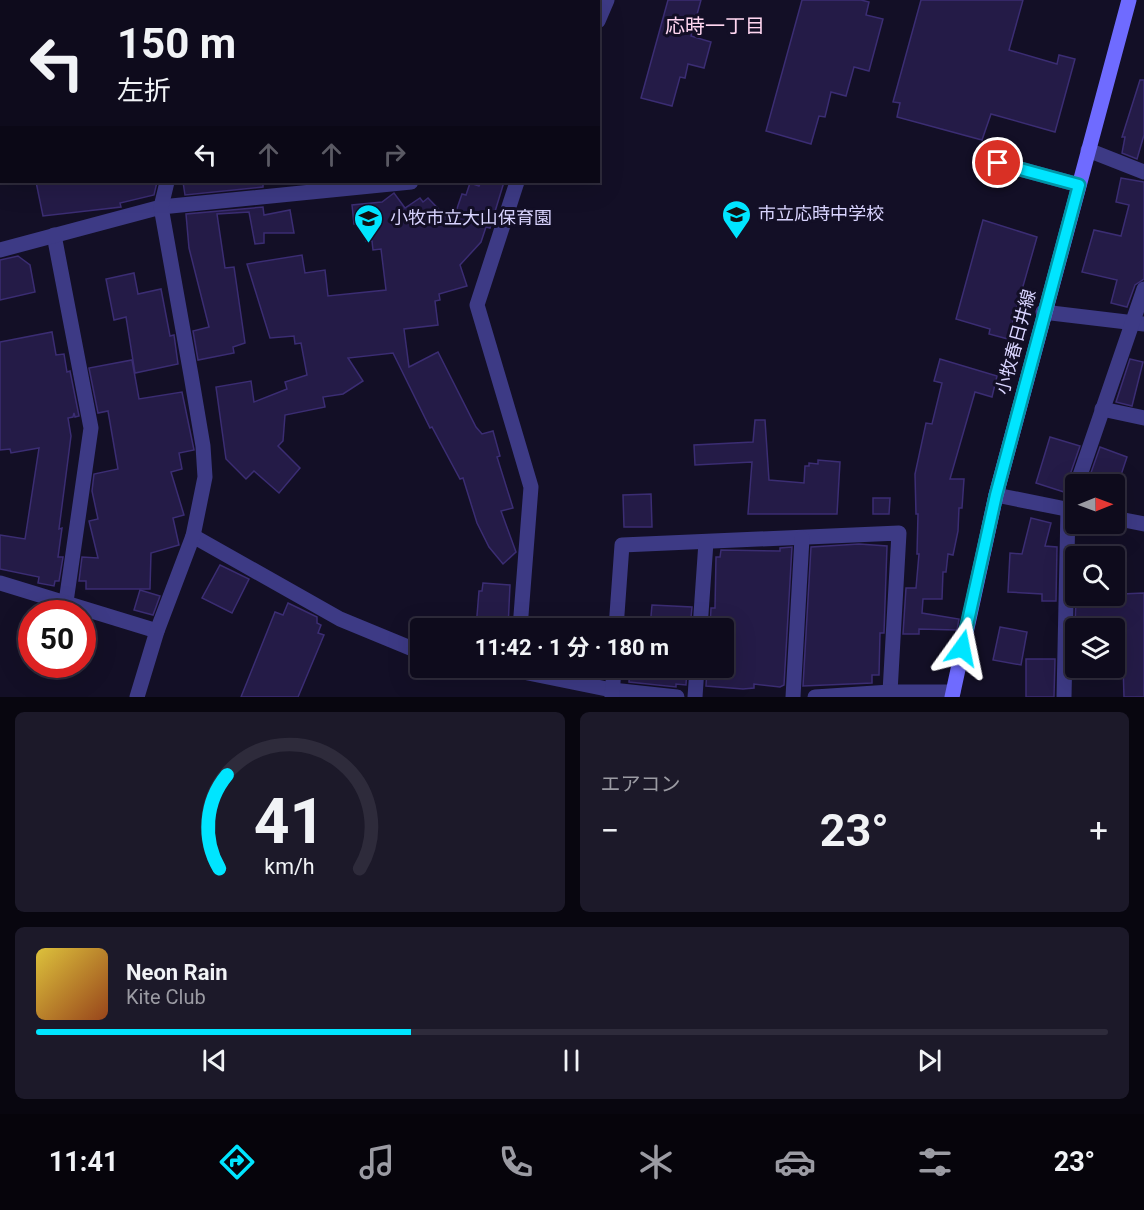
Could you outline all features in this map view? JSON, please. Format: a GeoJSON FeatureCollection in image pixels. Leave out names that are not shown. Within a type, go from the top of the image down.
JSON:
{"type":"FeatureCollection","features":[{"type":"Feature","properties":{"kind":"main road","name":"小牧春日井線"},"geometry":{"type":"LineString","coordinates":[[952,695],[996,495],[1129,0]]}},
{"type":"Feature","properties":{"kind":"street"},"geometry":{"type":"LineString","coordinates":[[600,17],[608,0]]}},
{"type":"Feature","properties":{"kind":"street"},"geometry":{"type":"LineString","coordinates":[[1088,150],[1144,172]]}},
{"type":"Feature","properties":{"kind":"street"},"geometry":{"type":"LineString","coordinates":[[998,163],[1079,185]]}},
{"type":"Feature","properties":{"kind":"street"},"geometry":{"type":"LineString","coordinates":[[137,697],[158,631],[193,536],[204,477],[203,446],[160,207],[167,183]]}},
{"type":"Feature","properties":{"kind":"street"},"geometry":{"type":"LineString","coordinates":[[0,250],[160,207],[401,183]]}},
{"type":"Feature","properties":{"kind":"street"},"geometry":{"type":"LineString","coordinates":[[517,183],[477,305],[531,488],[521,618]]}},
{"type":"Feature","properties":{"kind":"street"},"geometry":{"type":"LineString","coordinates":[[54,235],[91,428],[66,600]]}},
{"type":"Feature","properties":{"kind":"street"},"geometry":{"type":"LineString","coordinates":[[1080,474],[1102,409],[1137,324],[1144,290]]}},
{"type":"Feature","properties":{"kind":"street"},"geometry":{"type":"LineString","coordinates":[[1044,312],[1137,324]]}},
{"type":"Feature","properties":{"kind":"street"},"geometry":{"type":"LineString","coordinates":[[1102,409],[1144,418]]}},
{"type":"Feature","properties":{"kind":"street"},"geometry":{"type":"LineString","coordinates":[[996,495],[1065,509]]}},
{"type":"Feature","properties":{"kind":"street"},"geometry":{"type":"LineString","coordinates":[[1125,520],[1144,524]]}},
{"type":"Feature","properties":{"kind":"street"},"geometry":{"type":"LineString","coordinates":[[617,618],[622,545],[898,533],[890,692]]}},
{"type":"Feature","properties":{"kind":"street"},"geometry":{"type":"LineString","coordinates":[[1064,697],[1071,534]]}},
{"type":"Feature","properties":{"kind":"street"},"geometry":{"type":"LineString","coordinates":[[193,536],[340,619],[410,648]]}},
{"type":"Feature","properties":{"kind":"street"},"geometry":{"type":"LineString","coordinates":[[793,697],[802,538]]}},
{"type":"Feature","properties":{"kind":"street"},"geometry":{"type":"LineString","coordinates":[[701,618],[706,542]]}},
{"type":"Feature","properties":{"kind":"street"},"geometry":{"type":"LineString","coordinates":[[0,583],[59,600]]}},
{"type":"Feature","properties":{"kind":"street"},"geometry":{"type":"LineString","coordinates":[[96,611],[158,631]]}},
{"type":"Feature","properties":{"kind":"street"},"geometry":{"type":"LineString","coordinates":[[550,678],[612,694],[677,697]]}},
{"type":"Feature","properties":{"kind":"street"},"geometry":{"type":"LineString","coordinates":[[612,694],[613,678]]}},
{"type":"Feature","properties":{"kind":"street"},"geometry":{"type":"LineString","coordinates":[[695,697],[696,678]]}},
{"type":"Feature","properties":{"kind":"street"},"geometry":{"type":"LineString","coordinates":[[815,697],[890,692],[952,695]]}},
{"type":"Feature","properties":{"kind":"building"},"geometry":{"type":"Polygon","coordinates":[[[668,0],[701,0],[691,36],[711,42],[704,68],[688,64],[685,78],[680,77],[672,106],[641,98],[668,0]]]}},
{"type":"Feature","properties":{"kind":"building"},"geometry":{"type":"Polygon","coordinates":[[[802,0],[861,0],[869,2],[866,15],[883,19],[869,71],[854,67],[846,96],[831,92],[825,117],[819,116],[811,144],[766,131],[802,0]]]}},
{"type":"Feature","properties":{"kind":"building"},"geometry":{"type":"Polygon","coordinates":[[[921,0],[1023,0],[1009,50],[1057,64],[1059,55],[1075,59],[1055,132],[991,114],[982,140],[897,117],[900,103],[893,102],[921,0]]]}},
{"type":"Feature","properties":{"kind":"building"},"geometry":{"type":"Polygon","coordinates":[[[1140,80],[1144,80],[1144,135],[1137,159],[1122,153],[1125,137],[1122,137],[1140,80]]]}},
{"type":"Feature","properties":{"kind":"building"},"geometry":{"type":"Polygon","coordinates":[[[1121,178],[1144,182],[1144,279],[1135,285],[1127,307],[1111,303],[1117,280],[1082,272],[1094,230],[1121,236],[1129,205],[1116,202],[1121,178]]]}},
{"type":"Feature","properties":{"kind":"building"},"geometry":{"type":"Polygon","coordinates":[[[36,183],[157,183],[154,195],[120,203],[121,207],[43,216],[36,183]]]}},
{"type":"Feature","properties":{"kind":"building"},"geometry":{"type":"Polygon","coordinates":[[[183,183],[263,183],[263,187],[185,195],[183,183]]]}},
{"type":"Feature","properties":{"kind":"building"},"geometry":{"type":"Polygon","coordinates":[[[470,183],[479,186],[480,183],[504,183],[490,228],[486,227],[481,242],[460,265],[467,286],[439,294],[440,300],[435,301],[438,325],[404,329],[409,367],[438,352],[476,427],[482,434],[493,431],[500,456],[497,457],[513,508],[501,511],[516,552],[503,564],[489,547],[477,523],[463,478],[460,479],[432,427],[430,428],[393,353],[348,358],[363,381],[343,394],[323,397],[325,407],[285,415],[283,441],[278,446],[300,468],[279,493],[254,471],[246,479],[226,459],[216,387],[251,381],[254,402],[287,389],[285,382],[307,375],[301,343],[295,344],[294,336],[270,338],[247,264],[302,255],[305,273],[325,270],[328,296],[386,290],[381,249],[373,250],[372,241],[366,241],[364,223],[354,224],[352,205],[382,202],[394,193],[405,208],[420,198],[423,202],[428,198],[452,223],[462,194],[466,195],[470,183]]]}},
{"type":"Feature","properties":{"kind":"building"},"geometry":{"type":"Polygon","coordinates":[[[263,207],[264,215],[290,210],[294,233],[264,233],[264,243],[255,244],[249,212],[217,214],[225,268],[234,267],[245,343],[233,347],[234,353],[198,360],[193,331],[209,327],[189,248],[186,214],[263,207]]]}},
{"type":"Feature","properties":{"kind":"building"},"geometry":{"type":"Polygon","coordinates":[[[983,220],[1037,237],[1008,339],[989,334],[990,329],[956,319],[983,220]]]}},
{"type":"Feature","properties":{"kind":"building"},"geometry":{"type":"Polygon","coordinates":[[[18,256],[30,265],[35,292],[0,300],[0,260],[18,256]]]}},
{"type":"Feature","properties":{"kind":"building"},"geometry":{"type":"Polygon","coordinates":[[[134,273],[138,294],[161,289],[170,336],[174,335],[178,364],[135,373],[126,317],[114,320],[106,279],[134,273]]]}},
{"type":"Feature","properties":{"kind":"building"},"geometry":{"type":"Polygon","coordinates":[[[52,332],[56,355],[64,354],[67,372],[70,371],[79,416],[75,417],[74,413],[73,417],[68,418],[71,436],[59,529],[62,528],[58,557],[63,557],[59,581],[55,581],[54,586],[38,583],[39,577],[0,569],[0,535],[25,539],[39,448],[11,453],[10,449],[0,450],[0,342],[52,332]]]}},
{"type":"Feature","properties":{"kind":"building"},"geometry":{"type":"Polygon","coordinates":[[[940,359],[997,376],[992,397],[975,392],[950,479],[964,479],[962,508],[959,508],[958,531],[953,555],[948,554],[946,572],[943,572],[942,599],[923,599],[922,613],[959,619],[957,630],[919,629],[919,634],[903,634],[906,588],[916,588],[919,554],[917,554],[918,514],[916,514],[915,474],[926,423],[932,424],[942,383],[934,381],[940,359]]]}},
{"type":"Feature","properties":{"kind":"building"},"geometry":{"type":"Polygon","coordinates":[[[1130,359],[1143,362],[1132,406],[1116,402],[1130,359]]]}},
{"type":"Feature","properties":{"kind":"building"},"geometry":{"type":"Polygon","coordinates":[[[132,360],[139,399],[182,392],[194,450],[179,453],[182,469],[171,472],[184,515],[173,518],[179,545],[151,553],[150,589],[86,589],[86,581],[79,581],[82,557],[98,558],[89,521],[98,519],[92,491],[94,474],[118,469],[108,411],[98,413],[89,368],[132,360]]]}},
{"type":"Feature","properties":{"kind":"building"},"geometry":{"type":"Polygon","coordinates":[[[755,420],[765,420],[769,480],[804,483],[805,466],[809,466],[809,463],[818,464],[818,460],[840,462],[837,514],[748,514],[752,462],[695,465],[694,445],[753,442],[755,420]]]}},
{"type":"Feature","properties":{"kind":"building"},"geometry":{"type":"Polygon","coordinates":[[[1050,437],[1080,446],[1070,474],[1065,474],[1064,492],[1036,483],[1050,437]]]}},
{"type":"Feature","properties":{"kind":"building"},"geometry":{"type":"Polygon","coordinates":[[[1100,447],[1127,457],[1121,474],[1091,474],[1100,447]]]}},
{"type":"Feature","properties":{"kind":"building"},"geometry":{"type":"Polygon","coordinates":[[[651,494],[652,527],[624,527],[623,495],[651,494]]]}},
{"type":"Feature","properties":{"kind":"building"},"geometry":{"type":"Polygon","coordinates":[[[873,498],[890,498],[889,514],[873,514],[873,498]]]}},
{"type":"Feature","properties":{"kind":"building"},"geometry":{"type":"Polygon","coordinates":[[[1031,518],[1051,523],[1045,546],[1057,547],[1056,601],[1042,601],[1042,594],[1008,592],[1010,553],[1022,554],[1031,518]]]}},
{"type":"Feature","properties":{"kind":"building"},"geometry":{"type":"Polygon","coordinates":[[[859,544],[887,546],[884,633],[880,633],[879,675],[872,675],[872,683],[803,686],[811,547],[859,544]]]}},
{"type":"Feature","properties":{"kind":"building"},"geometry":{"type":"Polygon","coordinates":[[[792,547],[784,685],[780,687],[754,684],[754,688],[743,689],[706,686],[706,678],[734,678],[734,618],[710,618],[711,608],[715,608],[716,557],[720,557],[721,550],[780,551],[780,548],[792,547]]]}},
{"type":"Feature","properties":{"kind":"building"},"geometry":{"type":"Polygon","coordinates":[[[220,565],[249,579],[232,613],[202,598],[220,565]]]}},
{"type":"Feature","properties":{"kind":"building"},"geometry":{"type":"Polygon","coordinates":[[[483,583],[510,585],[508,618],[477,618],[479,591],[482,591],[483,583]]]}},
{"type":"Feature","properties":{"kind":"building"},"geometry":{"type":"Polygon","coordinates":[[[140,590],[160,596],[153,615],[134,610],[140,590]]]}},
{"type":"Feature","properties":{"kind":"building"},"geometry":{"type":"Polygon","coordinates":[[[1144,593],[1144,697],[1124,697],[1125,618],[1075,618],[1076,606],[1125,606],[1125,594],[1144,593]]]}},
{"type":"Feature","properties":{"kind":"building"},"geometry":{"type":"Polygon","coordinates":[[[288,603],[317,617],[317,623],[321,625],[318,633],[324,635],[298,697],[241,697],[275,612],[283,615],[288,603]]]}},
{"type":"Feature","properties":{"kind":"building"},"geometry":{"type":"Polygon","coordinates":[[[652,605],[692,607],[691,618],[651,618],[652,605]]]}},
{"type":"Feature","properties":{"kind":"building"},"geometry":{"type":"Polygon","coordinates":[[[1000,627],[1027,632],[1021,665],[993,660],[1000,627]]]}},
{"type":"Feature","properties":{"kind":"building"},"geometry":{"type":"Polygon","coordinates":[[[1026,659],[1055,659],[1054,697],[1026,697],[1026,659]]]}},
{"type":"Feature","properties":{"kind":"building"},"geometry":{"type":"Polygon","coordinates":[[[629,678],[686,678],[686,685],[676,684],[676,687],[629,682],[629,678]]]}},
{"type":"Feature","properties":{"kind":"place","name":"市立応時中学校"},"geometry":{"type":"Point","coordinates":[737,240]}},
{"type":"Feature","properties":{"kind":"place","name":"小牧市立大山保育園"},"geometry":{"type":"Point","coordinates":[369,244]}},
{"type":"Feature","properties":{"kind":"district","name":"応時一丁目"},"geometry":{"type":"Point","coordinates":[715,26]}},
{"type":"Feature","properties":{"kind":"route"},"geometry":{"type":"LineString","coordinates":[[962,648],[996,495],[1079,185],[998,163]]}}]}
